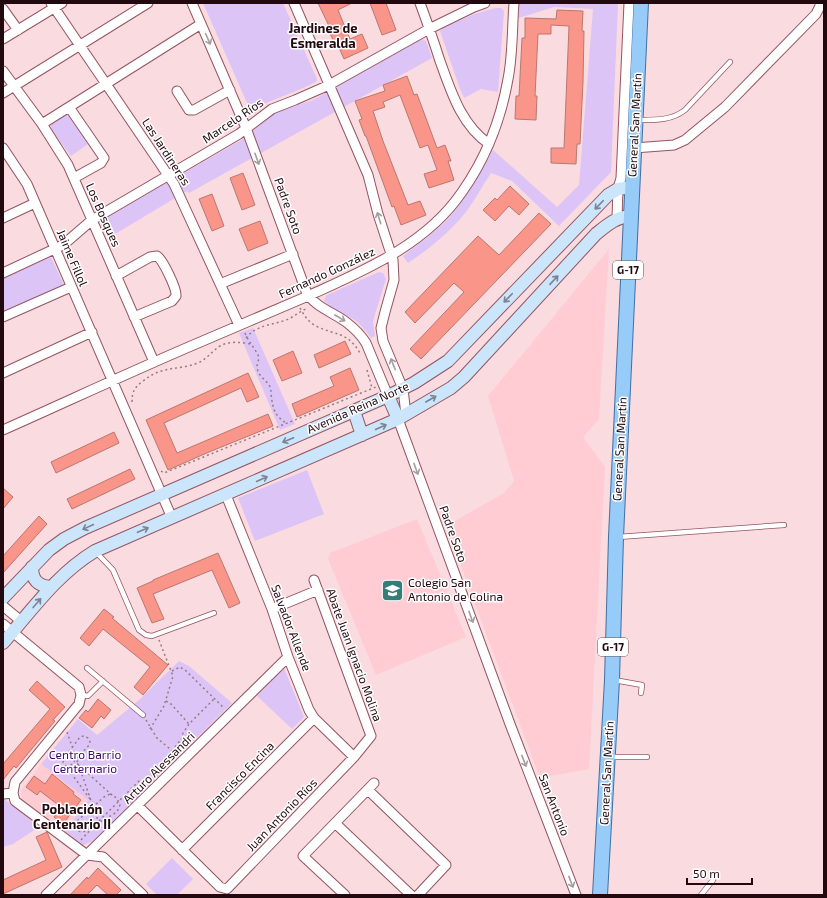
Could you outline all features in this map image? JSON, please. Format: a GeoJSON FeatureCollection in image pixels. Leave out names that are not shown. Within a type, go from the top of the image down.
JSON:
{"type":"FeatureCollection","features":[{"type":"Feature","properties":{"kind":"main road","name":"General San Martín"},"geometry":{"type":"LineString","coordinates":[[600,895],[612,680],[625,188],[634,148],[641,3]]}},
{"type":"Feature","properties":{"kind":"street"},"geometry":{"type":"LineString","coordinates":[[3,93],[148,3]]}},
{"type":"Feature","properties":{"kind":"street","name":"Padre Soto"},"geometry":{"type":"LineString","coordinates":[[192,3],[246,128],[309,295],[328,311],[347,322],[362,336],[388,396]]}},
{"type":"Feature","properties":{"kind":"street","name":"Padre Soto"},"geometry":{"type":"LineString","coordinates":[[294,3],[368,175],[378,214],[394,260],[394,280],[382,328],[383,341],[403,389],[402,417],[510,724]]}},
{"type":"Feature","properties":{"kind":"street"},"geometry":{"type":"LineString","coordinates":[[420,3],[455,102],[475,132],[481,139],[489,144]]}},
{"type":"Feature","properties":{"kind":"street","name":"Marcelo Ríos"},"geometry":{"type":"LineString","coordinates":[[3,272],[55,250],[74,237],[92,220],[239,134],[272,109],[302,98],[329,85],[429,29],[462,12],[485,3]]}},
{"type":"Feature","properties":{"kind":"street","name":"Fernando González"},"geometry":{"type":"LineString","coordinates":[[3,430],[113,380],[363,271],[392,255],[432,226],[450,208],[462,193],[479,166],[499,117],[508,78],[514,3]]}},
{"type":"Feature","properties":{"kind":"street","name":"General San Martín"},"geometry":{"type":"LineString","coordinates":[[625,188],[621,178],[629,3]]}},
{"type":"Feature","properties":{"kind":"street"},"geometry":{"type":"LineString","coordinates":[[634,148],[674,145],[685,140],[725,107],[816,14],[820,3]]}},
{"type":"Feature","properties":{"kind":"street"},"geometry":{"type":"LineString","coordinates":[[3,39],[56,5]]}},
{"type":"Feature","properties":{"kind":"street","name":"Las Jardineras"},"geometry":{"type":"LineString","coordinates":[[56,5],[80,45],[169,175],[239,325]]}},
{"type":"Feature","properties":{"kind":"street"},"geometry":{"type":"LineString","coordinates":[[3,9],[18,30]]}},
{"type":"Feature","properties":{"kind":"street"},"geometry":{"type":"LineString","coordinates":[[42,124],[201,24]]}},
{"type":"Feature","properties":{"kind":"street","name":"Los Bosques"},"geometry":{"type":"LineString","coordinates":[[3,71],[62,154],[74,178],[154,362]]}},
{"type":"Feature","properties":{"kind":"street"},"geometry":{"type":"LineString","coordinates":[[177,91],[189,110],[194,110],[230,90]]}},
{"type":"Feature","properties":{"kind":"street"},"geometry":{"type":"LineString","coordinates":[[69,107],[104,158],[101,163],[74,178]]}},
{"type":"Feature","properties":{"kind":"street","name":"Jaime Fillol"},"geometry":{"type":"LineString","coordinates":[[3,148],[7,160],[28,184],[71,287],[113,380]]}},
{"type":"Feature","properties":{"kind":"street","name":"Avenida Reina Norte"},"geometry":{"type":"LineString","coordinates":[[3,598],[49,550],[64,539],[85,528],[162,494],[388,396],[403,389],[448,361],[608,195],[625,188]]}},
{"type":"Feature","properties":{"kind":"street"},"geometry":{"type":"LineString","coordinates":[[3,218],[35,203]]}},
{"type":"Feature","properties":{"kind":"street","name":"Avenida Reina Norte"},"geometry":{"type":"LineString","coordinates":[[3,643],[8,628],[21,622],[51,587],[72,566],[95,551],[402,417],[451,388],[464,377],[596,234],[608,224],[624,217]]}},
{"type":"Feature","properties":{"kind":"street"},"geometry":{"type":"LineString","coordinates":[[220,284],[293,254]]}},
{"type":"Feature","properties":{"kind":"street"},"geometry":{"type":"LineString","coordinates":[[116,276],[150,257],[157,256],[162,261],[175,290],[176,296],[172,301],[134,317]]}},
{"type":"Feature","properties":{"kind":"street"},"geometry":{"type":"LineString","coordinates":[[3,317],[71,287]]}},
{"type":"Feature","properties":{"kind":"street"},"geometry":{"type":"LineString","coordinates":[[3,373],[92,332]]}},
{"type":"Feature","properties":{"kind":"street"},"geometry":{"type":"LineString","coordinates":[[113,380],[172,518]]}},
{"type":"Feature","properties":{"kind":"street"},"geometry":{"type":"LineString","coordinates":[[388,396],[402,417]]}},
{"type":"Feature","properties":{"kind":"street"},"geometry":{"type":"LineString","coordinates":[[354,411],[362,435]]}},
{"type":"Feature","properties":{"kind":"street","name":"Salvador Allende"},"geometry":{"type":"LineString","coordinates":[[226,495],[272,609],[288,657],[309,710],[314,718],[354,757]]}},
{"type":"Feature","properties":{"kind":"street"},"geometry":{"type":"LineString","coordinates":[[32,567],[32,574],[36,582],[43,586],[51,587]]}},
{"type":"Feature","properties":{"kind":"street","name":"Abate Juan Ignacio Molina"},"geometry":{"type":"LineString","coordinates":[[314,580],[371,736],[354,757]]}},
{"type":"Feature","properties":{"kind":"street"},"geometry":{"type":"LineString","coordinates":[[272,609],[318,590]]}},
{"type":"Feature","properties":{"kind":"street"},"geometry":{"type":"LineString","coordinates":[[3,606],[21,622]]}},
{"type":"Feature","properties":{"kind":"street"},"geometry":{"type":"LineString","coordinates":[[8,628],[78,687],[81,695],[79,704],[15,782],[13,794],[15,801],[87,855],[103,857],[143,895]]}},
{"type":"Feature","properties":{"kind":"street","name":"Arturo Alessandri"},"geometry":{"type":"LineString","coordinates":[[46,895],[184,761],[288,657]]}},
{"type":"Feature","properties":{"kind":"street","name":"Francisco Encina"},"geometry":{"type":"LineString","coordinates":[[182,850],[314,718]]}},
{"type":"Feature","properties":{"kind":"street","name":"San Antonio"},"geometry":{"type":"LineString","coordinates":[[510,724],[576,895]]}},
{"type":"Feature","properties":{"kind":"street","name":"Juan Antonio Ríos"},"geometry":{"type":"LineString","coordinates":[[182,850],[220,887],[227,890],[354,757]]}},
{"type":"Feature","properties":{"kind":"street"},"geometry":{"type":"LineString","coordinates":[[335,823],[418,894],[446,865],[371,786],[335,823],[303,856],[345,895]]}},
{"type":"Feature","properties":{"kind":"street"},"geometry":{"type":"LineString","coordinates":[[3,794],[13,794]]}},
{"type":"Feature","properties":{"kind":"street"},"geometry":{"type":"LineString","coordinates":[[138,806],[182,850]]}},
{"type":"Feature","properties":{"kind":"lane"},"geometry":{"type":"LineString","coordinates":[[636,120],[669,119],[678,115],[685,110],[730,62]]}},
{"type":"Feature","properties":{"kind":"lane"},"geometry":{"type":"LineString","coordinates":[[616,537],[784,525]]}},
{"type":"Feature","properties":{"kind":"lane"},"geometry":{"type":"LineString","coordinates":[[95,551],[113,570],[139,630],[146,635],[156,635],[214,613]]}},
{"type":"Feature","properties":{"kind":"lane"},"geometry":{"type":"LineString","coordinates":[[87,668],[143,715]]}},
{"type":"Feature","properties":{"kind":"lane"},"geometry":{"type":"LineString","coordinates":[[612,680],[642,685],[641,693]]}},
{"type":"Feature","properties":{"kind":"lane"},"geometry":{"type":"LineString","coordinates":[[81,695],[88,696],[103,681]]}},
{"type":"Feature","properties":{"kind":"lane"},"geometry":{"type":"LineString","coordinates":[[608,757],[647,757]]}},
{"type":"Feature","properties":{"kind":"lane"},"geometry":{"type":"LineString","coordinates":[[701,895],[713,880]]}},
{"type":"Feature","properties":{"kind":"path"},"geometry":{"type":"LineString","coordinates":[[296,301],[309,321],[316,326],[348,338],[360,353]]}},
{"type":"Feature","properties":{"kind":"path"},"geometry":{"type":"LineString","coordinates":[[246,338],[252,331],[265,325],[286,320],[317,303]]}},
{"type":"Feature","properties":{"kind":"path"},"geometry":{"type":"LineString","coordinates":[[239,325],[258,355],[259,359],[257,367],[262,378],[270,388],[272,407],[277,417],[286,423]]}},
{"type":"Feature","properties":{"kind":"path"},"geometry":{"type":"LineString","coordinates":[[129,397],[132,404],[132,393],[135,387],[150,375],[163,369],[199,362],[210,355],[219,346],[238,342],[250,344]]}},
{"type":"Feature","properties":{"kind":"path"},"geometry":{"type":"LineString","coordinates":[[366,367],[372,388]]}},
{"type":"Feature","properties":{"kind":"path"},"geometry":{"type":"LineString","coordinates":[[160,470],[164,473],[383,384]]}},
{"type":"Feature","properties":{"kind":"path"},"geometry":{"type":"LineString","coordinates":[[150,729],[164,706],[173,676],[156,635]]}},
{"type":"Feature","properties":{"kind":"path"},"geometry":{"type":"LineString","coordinates":[[172,672],[180,667],[185,670],[230,714]]}},
{"type":"Feature","properties":{"kind":"path"},"geometry":{"type":"LineString","coordinates":[[172,751],[182,738],[189,724],[214,699]]}},
{"type":"Feature","properties":{"kind":"path"},"geometry":{"type":"LineString","coordinates":[[166,701],[189,724]]}},
{"type":"Feature","properties":{"kind":"path"},"geometry":{"type":"LineString","coordinates":[[143,715],[150,729],[157,738],[184,761]]}},
{"type":"Feature","properties":{"kind":"path"},"geometry":{"type":"LineString","coordinates":[[64,723],[91,801]]}},
{"type":"Feature","properties":{"kind":"path"},"geometry":{"type":"LineString","coordinates":[[64,773],[68,769],[89,745],[90,742],[88,738],[84,736],[80,737],[72,746],[63,762],[68,769],[91,801],[94,806],[105,819]]}},
{"type":"Feature","properties":{"kind":"path"},"geometry":{"type":"LineString","coordinates":[[65,758],[69,757],[76,760]]}},
{"type":"Feature","properties":{"kind":"path"},"geometry":{"type":"LineString","coordinates":[[78,765],[113,796],[120,805],[117,812],[83,832],[79,832],[74,828],[74,825],[107,795],[113,796]]}},
{"type":"Feature","properties":{"kind":"path"},"geometry":{"type":"LineString","coordinates":[[99,822],[140,780]]}},
{"type":"Feature","properties":{"kind":"path"},"geometry":{"type":"LineString","coordinates":[[94,806],[101,830],[107,836]]}},
{"type":"Feature","properties":{"kind":"path"},"geometry":{"type":"LineString","coordinates":[[75,846],[95,825]]}},
{"type":"Feature","properties":{"kind":"shaded area"},"geometry":{"type":"Polygon","coordinates":[[[609,249],[599,419],[583,437],[605,467],[589,769],[540,778],[446,526],[504,493],[514,481],[488,396],[609,249]]]}},
{"type":"Feature","properties":{"kind":"shaded area","name":"Colegio San Antonio de Colina"},"geometry":{"type":"Polygon","coordinates":[[[417,519],[466,637],[376,675],[328,559],[330,553],[417,519]]]}},
{"type":"Feature","properties":{"kind":"shaded area"},"geometry":{"type":"Polygon","coordinates":[[[41,764],[88,800],[65,831],[22,799],[21,790],[41,764]]]}},
{"type":"Feature","properties":{"kind":"green space"},"geometry":{"type":"Polygon","coordinates":[[[203,3],[283,3],[317,79],[316,82],[266,103],[255,113],[251,112],[203,3]]]}},
{"type":"Feature","properties":{"kind":"green space"},"geometry":{"type":"Polygon","coordinates":[[[519,3],[618,3],[611,172],[559,226],[512,181],[491,173],[460,219],[439,240],[408,263],[403,256],[436,231],[448,219],[470,190],[493,150],[557,207],[579,185],[593,9],[554,7],[519,18],[519,3]]]}},
{"type":"Feature","properties":{"kind":"green space"},"geometry":{"type":"Polygon","coordinates":[[[501,8],[504,11],[498,92],[481,89],[464,98],[440,31],[443,28],[474,14],[501,8]]]}},
{"type":"Feature","properties":{"kind":"green space"},"geometry":{"type":"Polygon","coordinates":[[[422,39],[426,41],[432,58],[189,193],[187,191],[110,237],[104,221],[107,217],[243,139],[279,111],[313,100],[422,39]]]}},
{"type":"Feature","properties":{"kind":"green space"},"geometry":{"type":"Polygon","coordinates":[[[68,114],[88,144],[71,156],[52,131],[51,125],[68,114]]]}},
{"type":"Feature","properties":{"kind":"green space"},"geometry":{"type":"Polygon","coordinates":[[[50,255],[64,285],[3,311],[3,276],[50,255]]]}},
{"type":"Feature","properties":{"kind":"green space"},"geometry":{"type":"Polygon","coordinates":[[[379,272],[383,273],[386,279],[373,321],[375,336],[371,338],[356,321],[335,309],[324,300],[327,295],[379,272]]]}},
{"type":"Feature","properties":{"kind":"green space"},"geometry":{"type":"Polygon","coordinates":[[[253,328],[295,424],[280,430],[239,333],[253,328]]]}},
{"type":"Feature","properties":{"kind":"green space"},"geometry":{"type":"Polygon","coordinates":[[[307,470],[324,514],[255,541],[238,498],[307,470]]]}},
{"type":"Feature","properties":{"kind":"green space","name":"Centro Barrio Centernario"},"geometry":{"type":"Polygon","coordinates":[[[179,661],[189,666],[232,703],[93,841],[83,845],[65,831],[88,800],[41,764],[78,719],[97,735],[139,700],[179,661]]]}},
{"type":"Feature","properties":{"kind":"green space"},"geometry":{"type":"Polygon","coordinates":[[[284,668],[304,717],[292,729],[257,696],[284,668]]]}},
{"type":"Feature","properties":{"kind":"green space"},"geometry":{"type":"Polygon","coordinates":[[[3,798],[39,827],[13,844],[3,847],[3,798]]]}},
{"type":"Feature","properties":{"kind":"green space"},"geometry":{"type":"Polygon","coordinates":[[[172,858],[193,879],[177,895],[157,895],[146,884],[172,858]]]}},
{"type":"Feature","properties":{"kind":"building"},"geometry":{"type":"Polygon","coordinates":[[[318,3],[352,3],[338,10],[350,39],[362,34],[368,48],[344,59],[336,41],[334,42],[327,27],[329,26],[318,3]]]}},
{"type":"Feature","properties":{"kind":"building"},"geometry":{"type":"Polygon","coordinates":[[[370,3],[386,3],[396,30],[382,35],[370,3]]]}},
{"type":"Feature","properties":{"kind":"building"},"geometry":{"type":"Polygon","coordinates":[[[557,10],[583,11],[583,82],[580,144],[577,144],[576,164],[551,163],[551,148],[564,148],[569,26],[551,25],[551,34],[538,34],[535,96],[537,96],[536,120],[515,119],[516,96],[519,96],[522,38],[525,38],[525,18],[556,19],[557,10]]]}},
{"type":"Feature","properties":{"kind":"building"},"geometry":{"type":"Polygon","coordinates":[[[407,76],[414,95],[417,94],[437,148],[445,145],[451,161],[448,161],[454,180],[429,188],[424,174],[437,170],[428,145],[420,148],[400,95],[383,102],[385,107],[373,111],[383,141],[408,205],[420,201],[426,215],[401,225],[394,206],[392,207],[359,120],[362,119],[355,101],[385,91],[383,85],[407,76]]]}},
{"type":"Feature","properties":{"kind":"building"},"geometry":{"type":"Polygon","coordinates":[[[243,173],[255,205],[242,210],[230,178],[243,173]]]}},
{"type":"Feature","properties":{"kind":"building"},"geometry":{"type":"Polygon","coordinates":[[[510,186],[529,204],[519,215],[509,206],[495,221],[483,210],[495,198],[497,200],[510,186]]]}},
{"type":"Feature","properties":{"kind":"building"},"geometry":{"type":"Polygon","coordinates":[[[212,194],[224,226],[212,231],[199,199],[212,194]]]}},
{"type":"Feature","properties":{"kind":"building"},"geometry":{"type":"Polygon","coordinates":[[[539,213],[551,224],[421,359],[410,349],[464,292],[454,283],[415,323],[405,312],[478,236],[499,255],[539,213]]]}},
{"type":"Feature","properties":{"kind":"building"},"geometry":{"type":"Polygon","coordinates":[[[260,221],[268,243],[248,251],[239,229],[260,221]]]}},
{"type":"Feature","properties":{"kind":"building"},"geometry":{"type":"Polygon","coordinates":[[[345,341],[351,354],[319,368],[314,355],[345,341]]]}},
{"type":"Feature","properties":{"kind":"building"},"geometry":{"type":"Polygon","coordinates":[[[293,351],[302,373],[282,381],[273,360],[293,351]]]}},
{"type":"Feature","properties":{"kind":"building"},"geometry":{"type":"Polygon","coordinates":[[[350,368],[359,390],[297,417],[292,404],[334,386],[330,377],[350,368]]]}},
{"type":"Feature","properties":{"kind":"building"},"geometry":{"type":"Polygon","coordinates":[[[248,373],[259,397],[247,402],[241,388],[164,423],[177,453],[268,414],[273,426],[168,470],[146,420],[248,373]]]}},
{"type":"Feature","properties":{"kind":"building"},"geometry":{"type":"Polygon","coordinates":[[[114,432],[119,443],[56,473],[51,462],[114,432]]]}},
{"type":"Feature","properties":{"kind":"building"},"geometry":{"type":"Polygon","coordinates":[[[130,469],[135,479],[72,509],[67,499],[130,469]]]}},
{"type":"Feature","properties":{"kind":"building"},"geometry":{"type":"Polygon","coordinates":[[[3,488],[13,497],[3,509],[3,488]]]}},
{"type":"Feature","properties":{"kind":"building"},"geometry":{"type":"Polygon","coordinates":[[[39,516],[47,524],[3,573],[3,556],[39,516]]]}},
{"type":"Feature","properties":{"kind":"building"},"geometry":{"type":"Polygon","coordinates":[[[218,553],[240,603],[229,608],[212,570],[153,594],[164,619],[152,623],[137,588],[218,553]]]}},
{"type":"Feature","properties":{"kind":"building"},"geometry":{"type":"Polygon","coordinates":[[[104,609],[114,617],[112,618],[168,665],[143,695],[134,687],[150,667],[103,629],[89,646],[80,638],[104,609]]]}},
{"type":"Feature","properties":{"kind":"building"},"geometry":{"type":"Polygon","coordinates":[[[37,681],[65,707],[53,720],[55,721],[16,768],[14,766],[3,780],[3,764],[50,709],[29,690],[37,681]]]}},
{"type":"Feature","properties":{"kind":"building"},"geometry":{"type":"Polygon","coordinates":[[[98,699],[111,710],[104,719],[101,716],[92,728],[79,718],[86,710],[88,712],[98,699]]]}},
{"type":"Feature","properties":{"kind":"building"},"geometry":{"type":"Polygon","coordinates":[[[52,774],[74,792],[73,794],[81,800],[63,824],[54,817],[61,807],[40,791],[37,795],[26,787],[34,776],[45,784],[52,774]]]}},
{"type":"Feature","properties":{"kind":"building"},"geometry":{"type":"Polygon","coordinates":[[[47,832],[62,867],[3,894],[3,880],[46,860],[36,837],[47,832]]]}},
{"type":"Feature","properties":{"kind":"building"},"geometry":{"type":"Polygon","coordinates":[[[98,868],[121,890],[116,895],[108,895],[97,885],[87,895],[70,895],[87,877],[88,879],[98,868]]]}},
{"type":"Feature","properties":{"kind":"place","name":"Colegio San Antonio de Colina"},"geometry":{"type":"Point","coordinates":[393,590]}},
{"type":"Feature","properties":{"kind":"district","name":"Jardines de Esmeralda"},"geometry":{"type":"Point","coordinates":[323,36]}},
{"type":"Feature","properties":{"kind":"district","name":"Población Centenario II"},"geometry":{"type":"Point","coordinates":[72,816]}}]}
